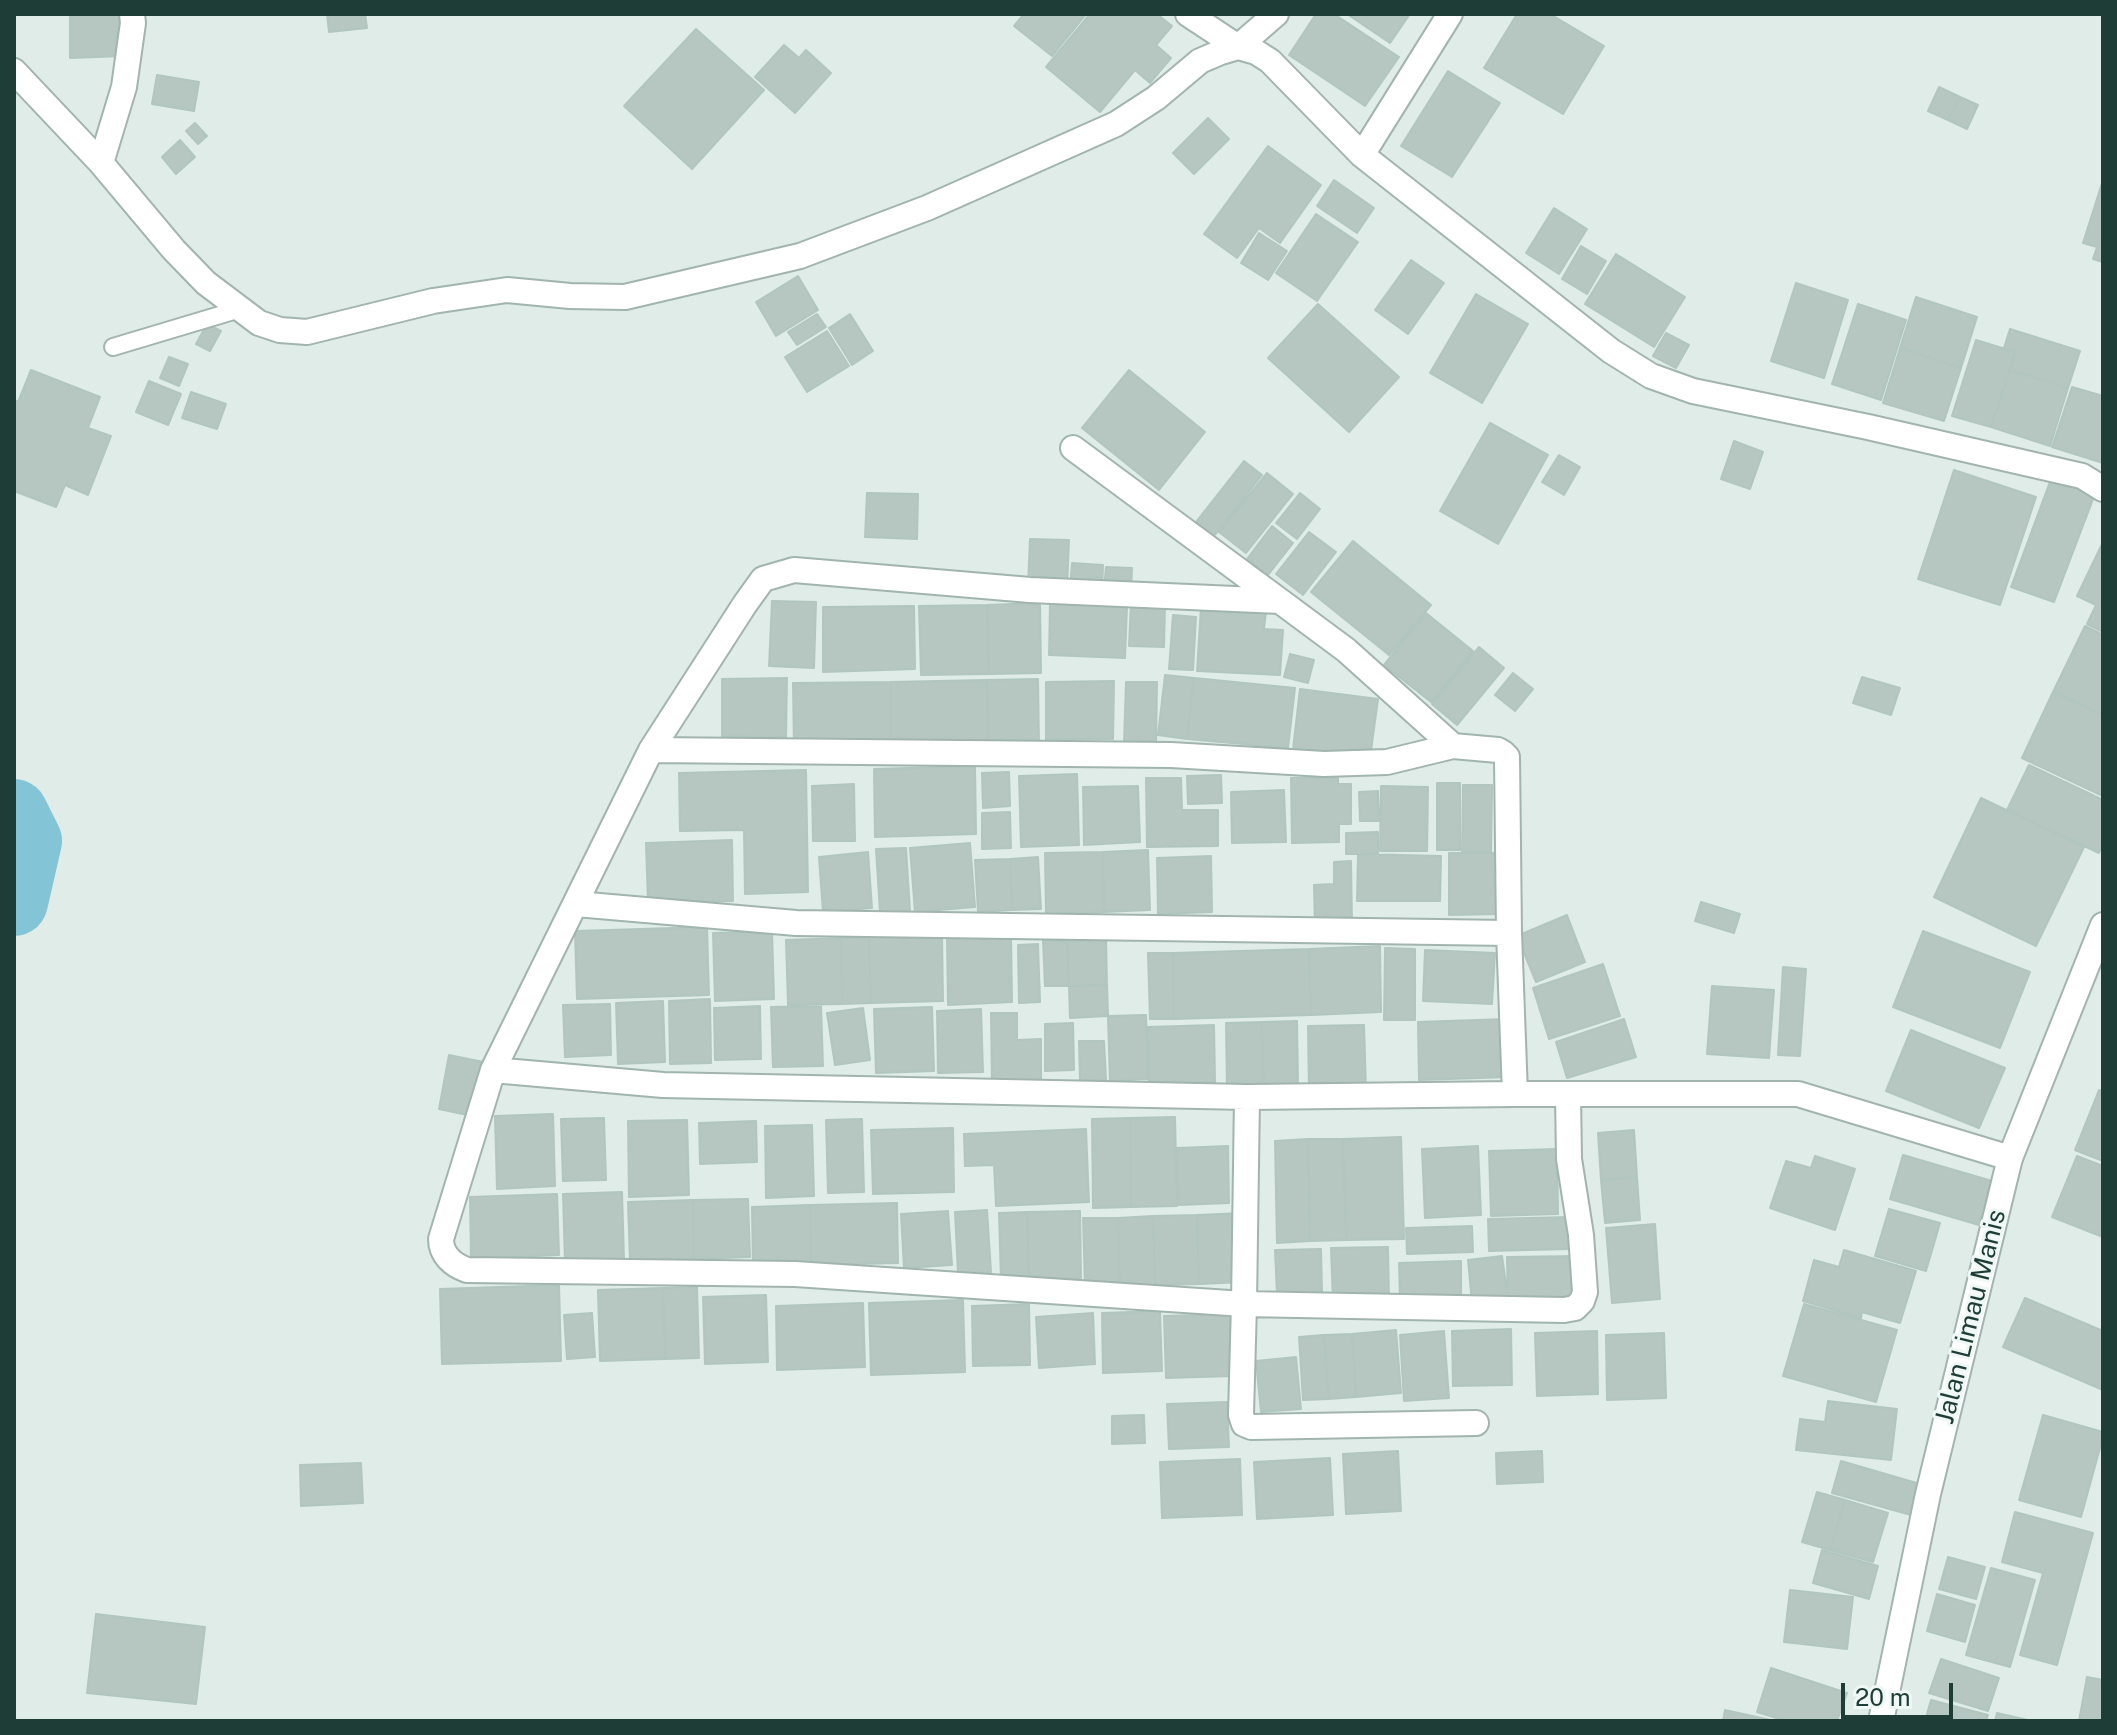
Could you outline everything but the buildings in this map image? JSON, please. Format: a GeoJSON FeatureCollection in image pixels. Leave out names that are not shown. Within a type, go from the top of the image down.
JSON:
{"type":"FeatureCollection","features":[{"type":"Feature","properties":{"kind":"street"},"geometry":{"type":"LineString","coordinates":[[101,163],[124,87],[132,14]]}},
{"type":"Feature","properties":{"kind":"street"},"geometry":{"type":"LineString","coordinates":[[1188,14],[1238,47],[1256,52],[1270,61],[1362,155],[1611,351],[1651,376],[1693,391],[2082,476],[2103,489]]}},
{"type":"Feature","properties":{"kind":"street"},"geometry":{"type":"LineString","coordinates":[[14,71],[101,163],[206,283],[259,323],[280,330],[307,332],[433,301],[507,290],[625,297],[800,256],[927,208],[1116,124],[1156,98],[1200,61],[1238,47],[1276,14]]}},
{"type":"Feature","properties":{"kind":"street"},"geometry":{"type":"LineString","coordinates":[[1362,155],[1450,14]]}},
{"type":"Feature","properties":{"kind":"street"},"geometry":{"type":"LineString","coordinates":[[1073,448],[1346,650],[1453,746]]}},
{"type":"Feature","properties":{"kind":"street"},"geometry":{"type":"LineString","coordinates":[[1280,601],[1030,590],[794,570],[763,579],[651,750],[493,1070],[441,1247],[456,1266],[467,1270],[795,1274],[1244,1304],[1575,1308],[1585,1292],[1581,1235],[1569,1159],[1568,1095]]}},
{"type":"Feature","properties":{"kind":"street"},"geometry":{"type":"LineString","coordinates":[[651,750],[1171,755],[1324,764],[1387,762],[1453,746],[1498,750],[1507,757],[1515,1094]]}},
{"type":"Feature","properties":{"kind":"street"},"geometry":{"type":"LineString","coordinates":[[576,904],[796,923],[1509,933]]}},
{"type":"Feature","properties":{"kind":"street","name":"Jalan Limau Manis"},"geometry":{"type":"LineString","coordinates":[[1881,1721],[1928,1494],[2010,1158],[2103,925]]}},
{"type":"Feature","properties":{"kind":"street"},"geometry":{"type":"LineString","coordinates":[[493,1070],[663,1085],[1247,1097],[1798,1094],[2010,1158]]}},
{"type":"Feature","properties":{"kind":"street"},"geometry":{"type":"LineString","coordinates":[[1247,1097],[1241,1415],[1244,1424],[1251,1427],[1476,1423]]}},
{"type":"Feature","properties":{"kind":"lane"},"geometry":{"type":"LineString","coordinates":[[113,347],[240,309]]}},
{"type":"Feature","properties":{"kind":"waterway"},"geometry":{"type":"LineString","coordinates":[[14,813],[28,841],[14,902]]}}]}
